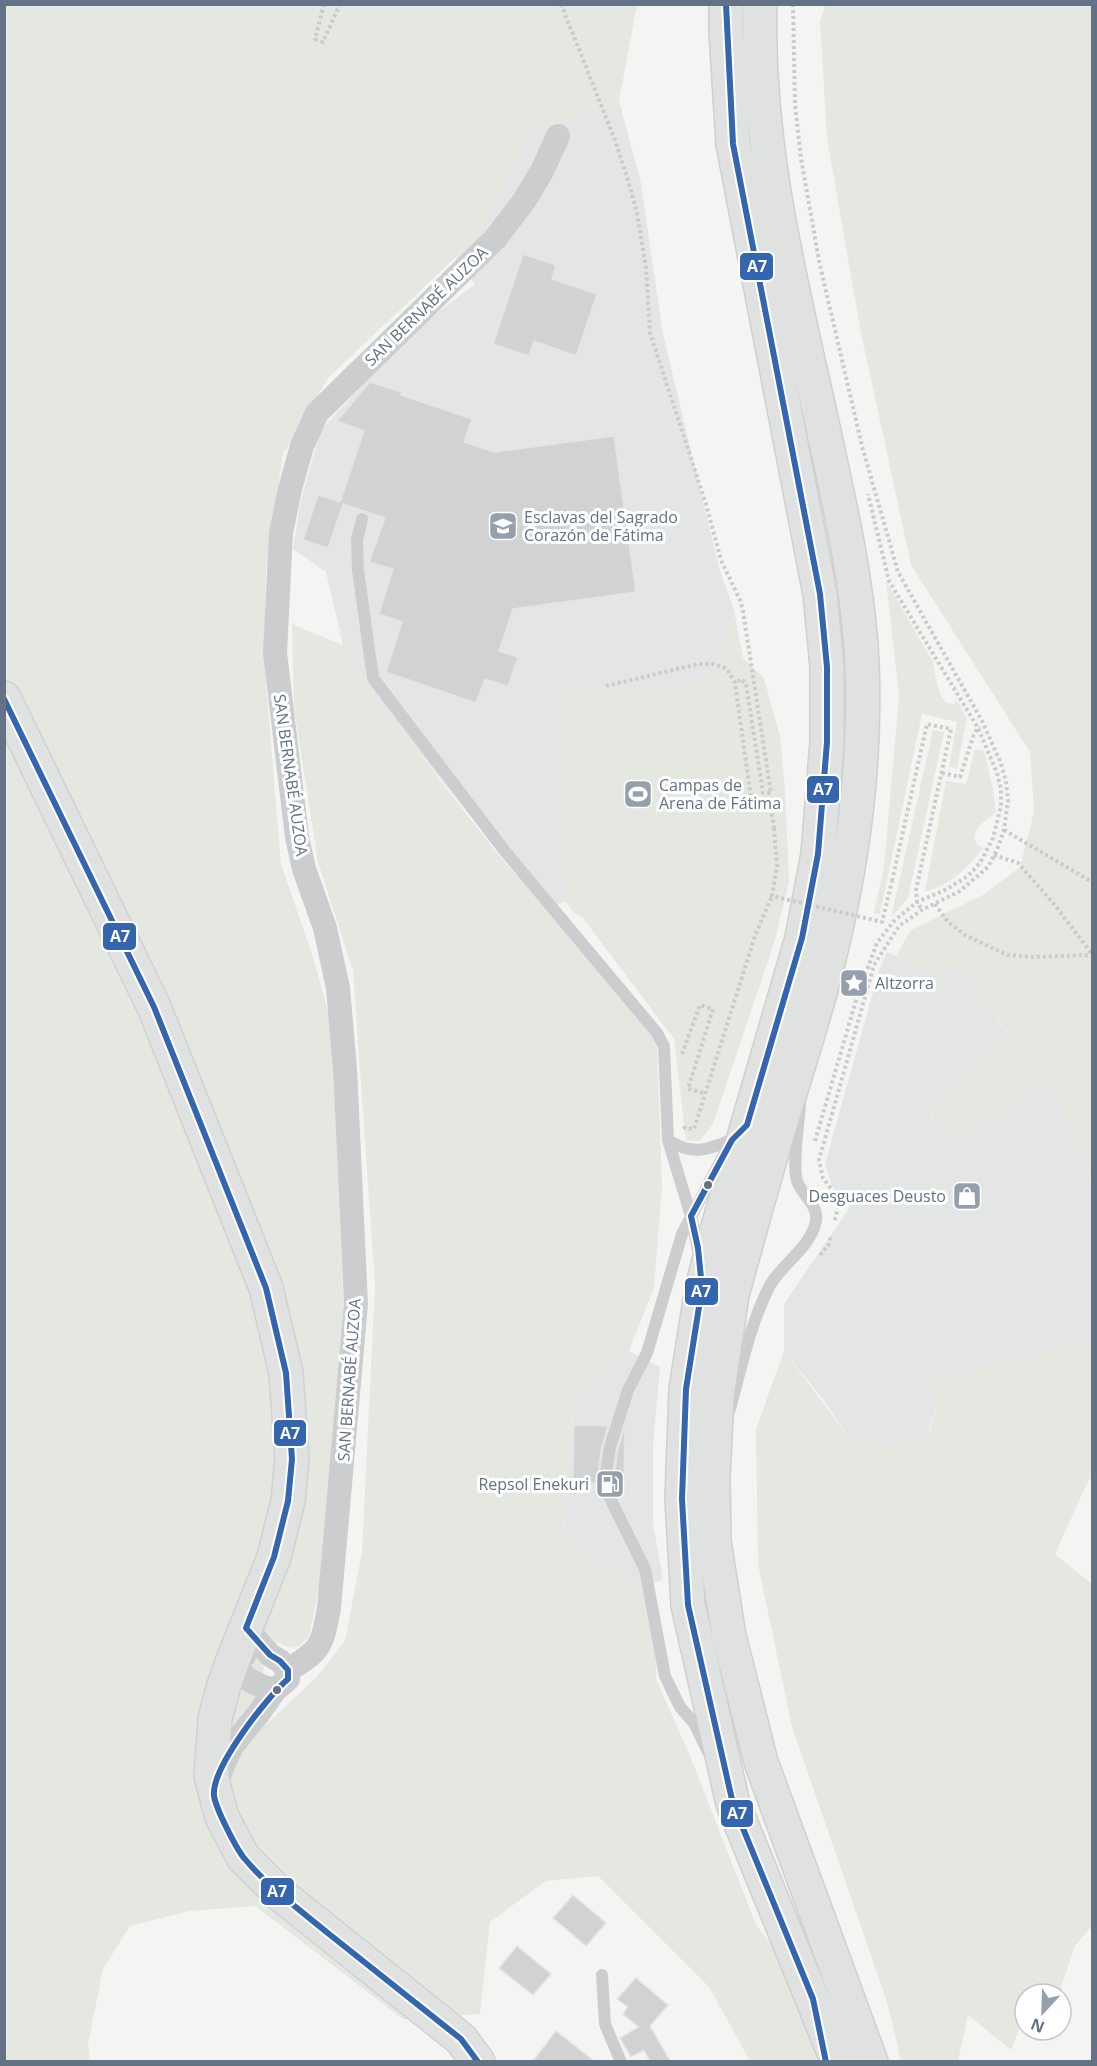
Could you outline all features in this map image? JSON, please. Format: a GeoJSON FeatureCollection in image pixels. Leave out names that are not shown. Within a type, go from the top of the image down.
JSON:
{"type":"FeatureCollection","features":[{"type":"Feature","properties":{"kind":"main road"},"geometry":{"type":"LineString","coordinates":[[726,4],[733,144],[820,594],[827,667],[827,742],[818,854],[802,938],[740,1132],[702,1288],[686,1389],[682,1499],[688,1605],[733,1804],[838,2061]]}},
{"type":"Feature","properties":{"kind":"main road"},"geometry":{"type":"LineString","coordinates":[[760,4],[761,82],[779,228],[838,495],[855,597],[862,663],[860,774],[851,853],[832,948],[732,1295],[717,1397],[713,1477],[714,1541],[729,1636],[761,1762],[871,2061]]}},
{"type":"Feature","properties":{"kind":"main road"},"geometry":{"type":"LineString","coordinates":[[4,698],[154,1007],[266,1288],[286,1373],[291,1459],[288,1502],[274,1557],[233,1660],[215,1719],[211,1776],[214,1795],[222,1817],[243,1857],[281,1895],[461,2039],[478,2061]]}},
{"type":"Feature","properties":{"kind":"main road"},"geometry":{"type":"LineString","coordinates":[[813,1999],[826,2061]]}},
{"type":"Feature","properties":{"kind":"street","name":"SAN BERNABÉ AUZOA"},"geometry":{"type":"LineString","coordinates":[[288,1670],[311,1657],[324,1634],[356,1304],[345,1069],[338,988],[325,928],[304,869],[297,837],[275,652],[281,532],[302,446],[317,413],[495,239],[524,201],[542,171],[558,136]]}},
{"type":"Feature","properties":{"kind":"street"},"geometry":{"type":"LineString","coordinates":[[214,1795],[222,1767],[232,1746],[275,1690],[288,1679],[288,1670],[270,1655],[246,1628]]}},
{"type":"Feature","properties":{"kind":"street"},"geometry":{"type":"LineString","coordinates":[[270,1655],[250,1653],[233,1660],[248,1681],[275,1690]]}},
{"type":"Feature","properties":{"kind":"lane"},"geometry":{"type":"LineString","coordinates":[[362,519],[357,540],[358,570],[373,678],[504,850],[657,1033],[664,1046],[668,1140],[691,1216],[698,1248],[702,1288]]}},
{"type":"Feature","properties":{"kind":"lane"},"geometry":{"type":"LineString","coordinates":[[713,1477],[754,1323],[770,1285],[812,1235],[817,1218],[814,1207],[804,1195],[796,1179],[805,1043]]}},
{"type":"Feature","properties":{"kind":"lane"},"geometry":{"type":"LineString","coordinates":[[668,1140],[681,1148],[692,1151],[707,1149],[740,1132]]}},
{"type":"Feature","properties":{"kind":"lane"},"geometry":{"type":"LineString","coordinates":[[733,1804],[694,1723],[680,1707],[665,1676],[645,1569],[604,1486],[609,1447],[628,1390],[647,1353],[682,1234],[740,1132]]}},
{"type":"Feature","properties":{"kind":"lane"},"geometry":{"type":"LineString","coordinates":[[602,1975],[606,2024],[621,2061]]}},
{"type":"Feature","properties":{"kind":"path"},"geometry":{"type":"LineString","coordinates":[[324,4],[315,39],[322,42],[340,4]]}},
{"type":"Feature","properties":{"kind":"path"},"geometry":{"type":"LineString","coordinates":[[561,4],[615,140],[627,177],[637,213],[646,268],[650,333],[706,504],[721,561],[743,611],[771,793],[763,793],[746,684],[741,679],[735,683]]}},
{"type":"Feature","properties":{"kind":"path"},"geometry":{"type":"LineString","coordinates":[[793,4],[795,105],[801,158],[819,261],[862,446],[898,572],[982,721],[1000,761],[1006,781],[1008,801],[1005,830],[988,867],[960,891],[921,910],[898,926],[874,964],[819,1160],[823,1178],[840,1200],[834,1223]]}},
{"type":"Feature","properties":{"kind":"path"},"geometry":{"type":"LineString","coordinates":[[606,686],[698,664],[714,664],[727,669],[735,683],[752,805],[771,802],[777,866],[772,896],[754,936],[694,1129],[686,1128],[666,1097]]}},
{"type":"Feature","properties":{"kind":"path"},"geometry":{"type":"LineString","coordinates":[[942,773],[960,777],[974,734],[982,721]]}},
{"type":"Feature","properties":{"kind":"path"},"geometry":{"type":"LineString","coordinates":[[772,896],[882,922],[927,724],[951,729],[916,890],[917,902],[921,910]]}},
{"type":"Feature","properties":{"kind":"path"},"geometry":{"type":"LineString","coordinates":[[1005,830],[1092,882]]}},
{"type":"Feature","properties":{"kind":"path"},"geometry":{"type":"LineString","coordinates":[[994,855],[1018,863],[1054,904],[1092,954]]}},
{"type":"Feature","properties":{"kind":"path"},"geometry":{"type":"LineString","coordinates":[[934,904],[948,922],[965,935],[1007,955],[1033,957],[1092,954]]}},
{"type":"Feature","properties":{"kind":"path"},"geometry":{"type":"LineString","coordinates":[[681,1056],[700,1005],[713,1009],[688,1089],[704,1093]]}},
{"type":"Feature","properties":{"kind":"path"},"geometry":{"type":"LineString","coordinates":[[812,1263],[828,1246],[831,1235]]}},
{"type":"Feature","properties":{"kind":"shaded area"},"geometry":{"type":"Polygon","coordinates":[[[5,5],[637,5],[619,101],[528,135],[478,236],[328,378],[283,454],[266,569],[264,658],[281,864],[312,954],[331,1021],[344,1314],[319,1589],[309,1636],[299,1646],[291,1648],[276,1642],[265,1631],[261,1729],[315,1679],[345,1641],[362,1552],[375,1284],[353,971],[318,862],[294,709],[292,624],[343,645],[370,690],[496,852],[637,1010],[657,1044],[662,1187],[654,1288],[629,1351],[599,1368],[574,1404],[563,1541],[648,1591],[657,1638],[656,1679],[691,1758],[756,1925],[813,1999],[826,2061],[750,2061],[709,1987],[598,1876],[546,1881],[490,1922],[480,2014],[403,2019],[255,1906],[190,1911],[130,1926],[103,1969],[88,2044],[90,2061],[5,2062],[5,5]]]}},
{"type":"Feature","properties":{"kind":"shaded area"},"geometry":{"type":"Polygon","coordinates":[[[825,5],[1092,5],[1092,1183],[1050,1079],[946,1144],[930,1111],[1010,1036],[955,963],[937,974],[896,956],[911,930],[983,895],[1020,867],[1034,812],[1030,752],[911,565],[860,328],[827,138],[820,22],[825,5]]]}},
{"type":"Feature","properties":{"kind":"shaded area","name":"Esclavas del Sagrado Corazón de Fátima"},"geometry":{"type":"Polygon","coordinates":[[[619,101],[641,183],[663,334],[719,568],[734,610],[709,682],[575,914],[566,902],[546,908],[370,690],[343,645],[326,572],[293,549],[300,504],[320,431],[411,333],[475,284],[455,258],[478,236],[528,135],[619,101]]]}},
{"type":"Feature","properties":{"kind":"shaded area"},"geometry":{"type":"Polygon","coordinates":[[[886,581],[933,662],[941,696],[946,703],[953,704],[957,701],[967,718],[957,769],[949,767],[957,722],[922,714],[880,914],[874,913],[884,867],[899,696],[886,581]]]}},
{"type":"Feature","properties":{"kind":"shaded area"},"geometry":{"type":"Polygon","coordinates":[[[734,610],[743,658],[764,678],[780,736],[789,882],[775,940],[713,1124],[700,1141],[686,1140],[674,1039],[582,917],[575,914],[566,902],[557,687],[709,682],[734,610]]]}},
{"type":"Feature","properties":{"kind":"shaded area"},"geometry":{"type":"Polygon","coordinates":[[[933,730],[944,732],[908,898],[891,918],[933,730]]]}},
{"type":"Feature","properties":{"kind":"shaded area"},"geometry":{"type":"Polygon","coordinates":[[[975,749],[984,751],[996,812],[977,829],[974,838],[983,848],[971,862],[958,875],[925,892],[946,781],[966,784],[975,749]]]}},
{"type":"Feature","properties":{"kind":"shaded area","name":"Desguaces Deusto"},"geometry":{"type":"Polygon","coordinates":[[[887,952],[937,974],[955,963],[1010,1037],[930,1112],[946,1144],[1050,1079],[1092,1183],[1092,1340],[931,1384],[939,1398],[929,1429],[897,1447],[850,1439],[825,1402],[784,1351],[784,1304],[850,1207],[832,1186],[825,1164],[880,967],[887,952]]]}},
{"type":"Feature","properties":{"kind":"shaded area"},"geometry":{"type":"Polygon","coordinates":[[[1092,1340],[1092,1480],[1089,1479],[1055,1554],[1092,1584],[1092,1926],[1075,1946],[1063,1982],[1013,1982],[1014,2042],[1011,2050],[968,2015],[958,2061],[901,2061],[887,2002],[792,1727],[758,1564],[756,1429],[784,1351],[850,1439],[897,1447],[930,1429],[939,1398],[931,1384],[1092,1340]]]}},
{"type":"Feature","properties":{"kind":"shaded area","name":"Repsol Enekuri"},"geometry":{"type":"Polygon","coordinates":[[[629,1351],[660,1367],[653,1446],[653,1523],[663,1579],[640,1589],[563,1542],[574,1404],[599,1368],[629,1351]]]}},
{"type":"Feature","properties":{"kind":"building"},"geometry":{"type":"Polygon","coordinates":[[[523,254],[556,265],[552,279],[597,294],[576,356],[534,341],[529,356],[493,344],[523,254]]]}},
{"type":"Feature","properties":{"kind":"building"},"geometry":{"type":"Polygon","coordinates":[[[370,382],[472,419],[464,442],[494,452],[614,436],[636,592],[513,609],[499,651],[518,657],[508,686],[485,679],[476,703],[386,672],[402,622],[379,614],[393,569],[369,562],[385,518],[343,504],[328,548],[303,540],[318,495],[340,502],[364,431],[337,421],[370,382]]]}},
{"type":"Feature","properties":{"kind":"building"},"geometry":{"type":"Polygon","coordinates":[[[574,1425],[608,1426],[596,1483],[573,1483],[574,1425]]]}},
{"type":"Feature","properties":{"kind":"building"},"geometry":{"type":"Polygon","coordinates":[[[625,1426],[624,1484],[613,1483],[618,1449],[625,1426]]]}},
{"type":"Feature","properties":{"kind":"building"},"geometry":{"type":"Polygon","coordinates":[[[573,1895],[606,1923],[586,1946],[553,1918],[573,1895]]]}},
{"type":"Feature","properties":{"kind":"building"},"geometry":{"type":"Polygon","coordinates":[[[517,1946],[551,1974],[533,1995],[499,1968],[517,1946]]]}},
{"type":"Feature","properties":{"kind":"building"},"geometry":{"type":"Polygon","coordinates":[[[636,1978],[668,2005],[650,2026],[670,2061],[650,2061],[644,2050],[631,2057],[620,2038],[639,2027],[623,2014],[628,2007],[617,1999],[636,1978]]]}},
{"type":"Feature","properties":{"kind":"building"},"geometry":{"type":"Polygon","coordinates":[[[556,2031],[594,2061],[533,2061],[556,2031]]]}},
{"type":"Feature","properties":{"kind":"transit line","name":"A7"},"geometry":{"type":"LineString","coordinates":[[726,4],[733,144],[820,594],[827,667],[827,742],[818,854],[802,938],[747,1125],[732,1140],[691,1216],[698,1248],[702,1288],[686,1389],[682,1499],[688,1605],[733,1804],[813,1999],[826,2062]]}},
{"type":"Feature","properties":{"kind":"transit line","name":"A7"},"geometry":{"type":"LineString","coordinates":[[4,699],[154,1007],[266,1288],[286,1373],[292,1459],[288,1501],[274,1557],[246,1628],[270,1655],[288,1670],[288,1679],[267,1701],[242,1734],[221,1768],[215,1784],[216,1802],[240,1853],[263,1879],[461,2039],[478,2062]]}},
{"type":"Feature","properties":{"kind":"place","name":"Esclavas del Sagrado Corazón de Fátima"},"geometry":{"type":"Point","coordinates":[503,526]}},
{"type":"Feature","properties":{"kind":"place","name":"Campas de Arena de Fátima"},"geometry":{"type":"Point","coordinates":[638,794]}},
{"type":"Feature","properties":{"kind":"place","name":"Altzorra"},"geometry":{"type":"Point","coordinates":[854,983]}},
{"type":"Feature","properties":{"kind":"place","name":"Desguaces Deusto"},"geometry":{"type":"Point","coordinates":[967,1196]}},
{"type":"Feature","properties":{"kind":"place","name":"Repsol Enekuri"},"geometry":{"type":"Point","coordinates":[610,1484]}}]}
